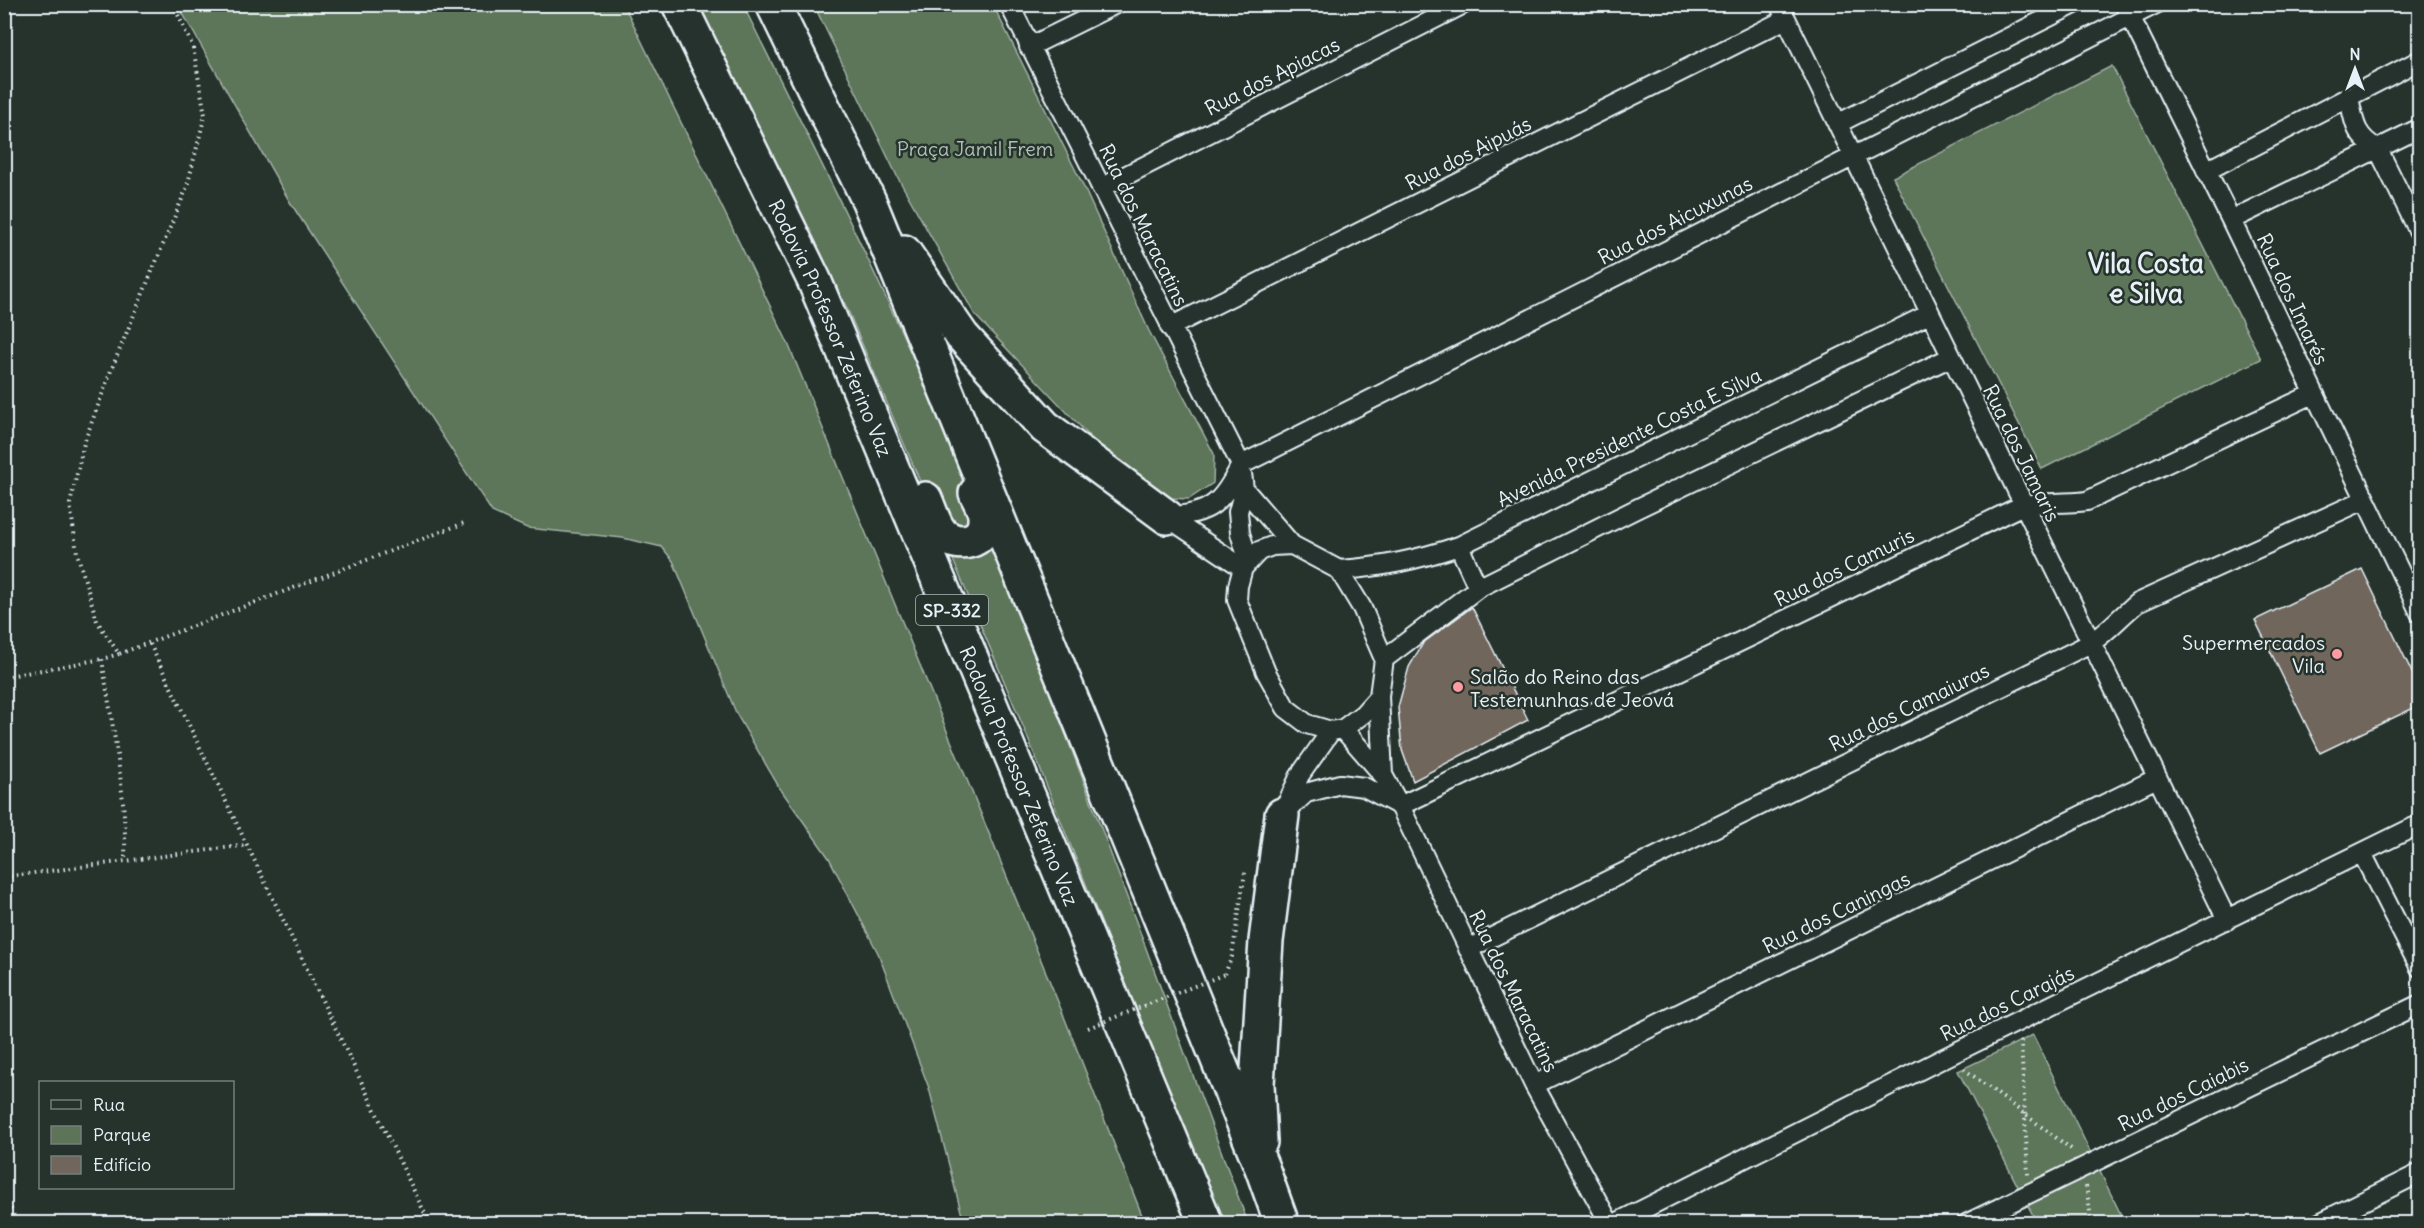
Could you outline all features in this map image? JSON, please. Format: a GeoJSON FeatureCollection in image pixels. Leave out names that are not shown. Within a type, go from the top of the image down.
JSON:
{"type":"FeatureCollection","features":[{"type":"Feature","properties":{"kind":"highway","name":"Rodovia Professor Zeferino Vaz"},"geometry":{"type":"LineString","coordinates":[[679,4],[814,280],[1206,1224]]}},
{"type":"Feature","properties":{"kind":"highway"},"geometry":{"type":"LineString","coordinates":[[691,4],[842,310],[939,531],[951,540],[969,541],[983,531],[985,515],[847,186],[755,4]]}},
{"type":"Feature","properties":{"kind":"highway"},"geometry":{"type":"LineString","coordinates":[[773,4],[869,201],[1262,1168],[1282,1224]]}},
{"type":"Feature","properties":{"kind":"highway"},"geometry":{"type":"LineString","coordinates":[[869,201],[962,336],[1045,427],[1167,517]]}},
{"type":"Feature","properties":{"kind":"highway"},"geometry":{"type":"LineString","coordinates":[[1262,1168],[1257,1084],[1266,941],[1282,815]]}},
{"type":"Feature","properties":{"kind":"street","name":"Rua dos Maracatins"},"geometry":{"type":"LineString","coordinates":[[1009,4],[1241,465],[1244,489],[1238,512],[1246,565]]}},
{"type":"Feature","properties":{"kind":"street"},"geometry":{"type":"LineString","coordinates":[[1029,47],[1116,4]]}},
{"type":"Feature","properties":{"kind":"street","name":"Rua dos Apiacas"},"geometry":{"type":"LineString","coordinates":[[1101,188],[1464,4]]}},
{"type":"Feature","properties":{"kind":"street"},"geometry":{"type":"LineString","coordinates":[[1837,124],[2075,4]]}},
{"type":"Feature","properties":{"kind":"street","name":"Rua dos Aicuxunas"},"geometry":{"type":"LineString","coordinates":[[1241,465],[1853,156],[2127,11],[2156,4]]}},
{"type":"Feature","properties":{"kind":"street","name":"Rua dos Imarés"},"geometry":{"type":"LineString","coordinates":[[2127,11],[2420,613]]}},
{"type":"Feature","properties":{"kind":"street","name":"Rua dos Jamaris"},"geometry":{"type":"LineString","coordinates":[[1782,12],[2227,920]]}},
{"type":"Feature","properties":{"kind":"street","name":"Rua dos Aipuás"},"geometry":{"type":"LineString","coordinates":[[1170,327],[1782,12]]}},
{"type":"Feature","properties":{"kind":"street"},"geometry":{"type":"LineString","coordinates":[[2206,171],[2420,60]]}},
{"type":"Feature","properties":{"kind":"street"},"geometry":{"type":"LineString","coordinates":[[2349,97],[2355,127],[2364,141],[2378,149],[2420,234]]}},
{"type":"Feature","properties":{"kind":"street"},"geometry":{"type":"LineString","coordinates":[[2230,220],[2420,128]]}},
{"type":"Feature","properties":{"kind":"street","name":"Avenida Presidente Costa E Silva"},"geometry":{"type":"LineString","coordinates":[[1339,570],[1377,567],[1418,559],[1460,546],[1929,314]]}},
{"type":"Feature","properties":{"kind":"street"},"geometry":{"type":"LineString","coordinates":[[1384,659],[1478,588],[1951,357]]}},
{"type":"Feature","properties":{"kind":"street","name":"Rua dos Camuris"},"geometry":{"type":"LineString","coordinates":[[1400,806],[2023,505],[2044,502],[2068,504],[2087,501],[2313,394]]}},
{"type":"Feature","properties":{"kind":"street"},"geometry":{"type":"LineString","coordinates":[[1167,517],[1194,514],[1213,505],[1227,492],[1241,465]]}},
{"type":"Feature","properties":{"kind":"street"},"geometry":{"type":"LineString","coordinates":[[1244,489],[1292,545],[1339,570],[1362,608],[1384,659],[1379,696],[1363,714],[1337,730],[1300,775],[1282,815]]}},
{"type":"Feature","properties":{"kind":"street","name":"Rua dos Camaiuras"},"geometry":{"type":"LineString","coordinates":[[1468,949],[2091,643],[2108,631],[2137,603],[2364,500]]}},
{"type":"Feature","properties":{"kind":"street"},"geometry":{"type":"LineString","coordinates":[[1167,517],[1246,565]]}},
{"type":"Feature","properties":{"kind":"street"},"geometry":{"type":"LineString","coordinates":[[1292,545],[1272,546],[1259,551],[1246,565],[1237,600],[1266,672],[1286,708],[1307,724],[1337,730]]}},
{"type":"Feature","properties":{"kind":"street"},"geometry":{"type":"LineString","coordinates":[[1460,546],[1478,588]]}},
{"type":"Feature","properties":{"kind":"street","name":"Rua dos Maracatins"},"geometry":{"type":"LineString","coordinates":[[1379,696],[1383,775]]}},
{"type":"Feature","properties":{"kind":"street","name":"Rua dos Maracatins"},"geometry":{"type":"LineString","coordinates":[[1337,730],[1383,775],[1534,1085],[1612,1224]]}},
{"type":"Feature","properties":{"kind":"street","name":"Rua dos Caningas"},"geometry":{"type":"LineString","coordinates":[[1534,1085],[2157,778]]}},
{"type":"Feature","properties":{"kind":"street"},"geometry":{"type":"LineString","coordinates":[[1282,815],[1306,793],[1340,784],[1364,787],[1400,806]]}},
{"type":"Feature","properties":{"kind":"street","name":"Rua dos Carajás"},"geometry":{"type":"LineString","coordinates":[[1612,1224],[2420,824]]}},
{"type":"Feature","properties":{"kind":"street"},"geometry":{"type":"LineString","coordinates":[[2362,853],[2420,968]]}},
{"type":"Feature","properties":{"kind":"street","name":"Rua dos Caiabis"},"geometry":{"type":"LineString","coordinates":[[1966,1224],[2420,1004]]}},
{"type":"Feature","properties":{"kind":"street"},"geometry":{"type":"LineString","coordinates":[[2317,1224],[2420,1173]]}},
{"type":"Feature","properties":{"kind":"path"},"geometry":{"type":"LineString","coordinates":[[119,654],[97,621],[77,553],[70,504],[84,443],[112,368],[188,187],[205,115],[193,47],[173,4]]}},
{"type":"Feature","properties":{"kind":"path"},"geometry":{"type":"LineString","coordinates":[[4,677],[102,659],[150,644],[467,522]]}},
{"type":"Feature","properties":{"kind":"path"},"geometry":{"type":"LineString","coordinates":[[150,644],[430,1224]]}},
{"type":"Feature","properties":{"kind":"path"},"geometry":{"type":"LineString","coordinates":[[102,659],[121,774],[126,831],[125,861]]}},
{"type":"Feature","properties":{"kind":"path"},"geometry":{"type":"LineString","coordinates":[[4,877],[247,845]]}},
{"type":"Feature","properties":{"kind":"path"},"geometry":{"type":"LineString","coordinates":[[1088,1028],[1225,974]]}},
{"type":"Feature","properties":{"kind":"path"},"geometry":{"type":"LineString","coordinates":[[2020,1023],[2029,1193]]}},
{"type":"Feature","properties":{"kind":"path"},"geometry":{"type":"LineString","coordinates":[[1947,1057],[2025,1113],[2087,1165],[2092,1224]]}},
{"type":"Feature","properties":{"kind":"path"},"geometry":{"type":"LineString","coordinates":[[4,1199],[14,1212],[15,1224]]}},
{"type":"Feature","properties":{"kind":"green space"},"geometry":{"type":"Polygon","coordinates":[[[178,5],[624,5],[787,341],[1063,1014],[1145,1223],[964,1223],[929,1088],[878,953],[829,858],[779,787],[737,715],[673,561],[662,547],[623,538],[527,528],[492,512],[290,202],[178,5]]]}},
{"type":"Feature","properties":{"kind":"green space"},"geometry":{"type":"Polygon","coordinates":[[[698,5],[743,5],[914,359],[1039,664],[1248,1223],[1221,1223],[1025,731],[847,308],[698,5]]]}},
{"type":"Feature","properties":{"kind":"green space","name":"Praça Jamil Frem"},"geometry":{"type":"Polygon","coordinates":[[[814,5],[993,5],[1081,181],[1149,331],[1214,454],[1213,483],[1189,499],[1147,497],[975,315],[897,176],[814,5]]]}},
{"type":"Feature","properties":{"kind":"green space"},"geometry":{"type":"Polygon","coordinates":[[[2112,66],[2261,359],[2042,469],[1893,177],[2112,66]]]}},
{"type":"Feature","properties":{"kind":"green space"},"geometry":{"type":"Polygon","coordinates":[[[2033,1035],[2125,1223],[2037,1223],[1958,1071],[2033,1035]]]}},
{"type":"Feature","properties":{"kind":"building","name":"Supermercados Vila"},"geometry":{"type":"Polygon","coordinates":[[[2362,569],[2420,689],[2420,705],[2320,753],[2255,620],[2362,569]]]}},
{"type":"Feature","properties":{"kind":"building","name":"Salão do Reino das Testemunhas de Jeová"},"geometry":{"type":"Polygon","coordinates":[[[1472,607],[1528,720],[1413,781],[1402,750],[1398,707],[1409,667],[1423,643],[1472,607]]]}},
{"type":"Feature","properties":{"kind":"place","name":"Supermercados Vila"},"geometry":{"type":"Point","coordinates":[2337,654]}},
{"type":"Feature","properties":{"kind":"place","name":"Salão do Reino das Testemunhas de Jeová"},"geometry":{"type":"Point","coordinates":[1458,687]}},
{"type":"Feature","properties":{"kind":"district","name":"Vila Costa e Silva"},"geometry":{"type":"Point","coordinates":[2146,278]}}]}
